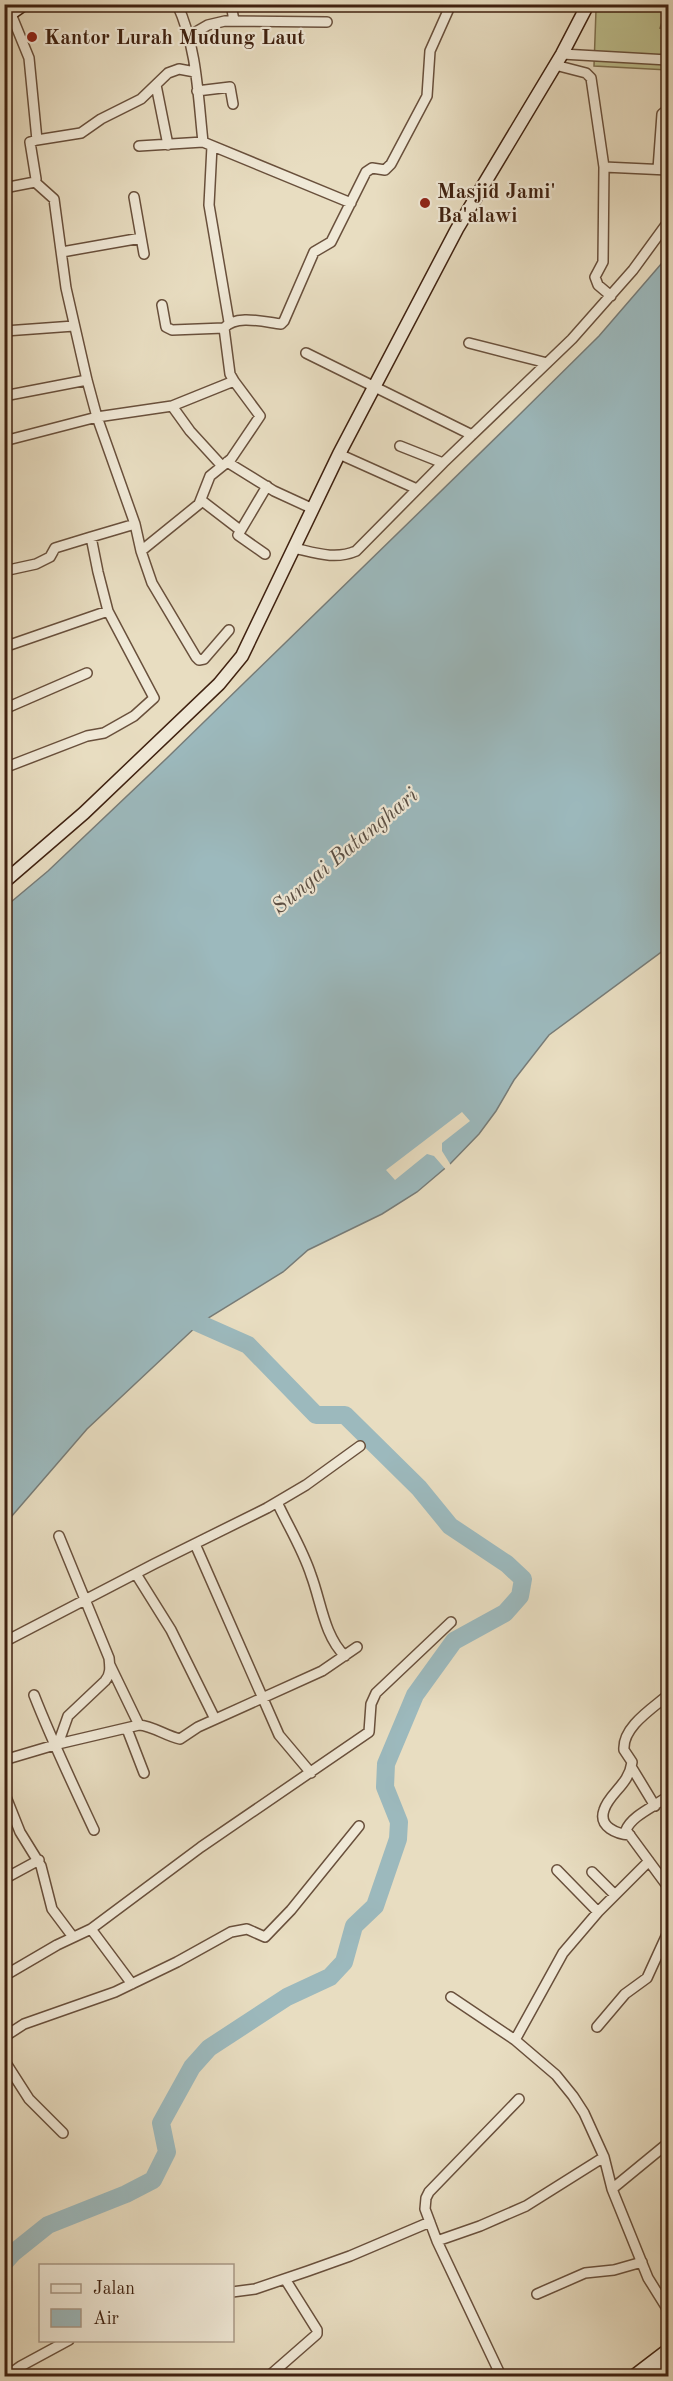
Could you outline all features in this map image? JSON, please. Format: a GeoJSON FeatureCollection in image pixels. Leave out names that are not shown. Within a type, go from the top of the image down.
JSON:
{"type":"FeatureCollection","features":[{"type":"Feature","properties":{"kind":"street"},"geometry":{"type":"LineString","coordinates":[[24,4],[8,16],[29,58],[37,140]]}},
{"type":"Feature","properties":{"kind":"street"},"geometry":{"type":"LineString","coordinates":[[141,552],[178,523],[201,500],[205,484],[210,476],[231,459],[260,416],[230,374],[226,325],[209,205],[207,144],[189,36],[177,4]]}},
{"type":"Feature","properties":{"kind":"street"},"geometry":{"type":"LineString","coordinates":[[231,4],[234,21]]}},
{"type":"Feature","properties":{"kind":"street"},"geometry":{"type":"LineString","coordinates":[[162,306],[166,327],[172,330],[226,325],[237,320],[281,324],[314,252],[331,242],[369,169],[385,170],[391,164],[423,104],[429,88],[432,45],[451,4]]}},
{"type":"Feature","properties":{"kind":"street"},"geometry":{"type":"LineString","coordinates":[[4,882],[84,813],[231,671],[250,641],[339,454],[457,229],[559,60],[588,4]]}},
{"type":"Feature","properties":{"kind":"street"},"geometry":{"type":"LineString","coordinates":[[189,36],[208,25],[234,21],[327,21]]}},
{"type":"Feature","properties":{"kind":"street"},"geometry":{"type":"LineString","coordinates":[[559,60],[669,60]]}},
{"type":"Feature","properties":{"kind":"street"},"geometry":{"type":"LineString","coordinates":[[559,60],[586,73],[591,78],[604,167],[603,262],[596,277],[598,285],[611,296]]}},
{"type":"Feature","properties":{"kind":"street"},"geometry":{"type":"LineString","coordinates":[[35,182],[30,142],[81,133],[101,119],[134,104],[168,73],[179,69],[195,72]]}},
{"type":"Feature","properties":{"kind":"street"},"geometry":{"type":"LineString","coordinates":[[156,85],[168,144]]}},
{"type":"Feature","properties":{"kind":"street"},"geometry":{"type":"LineString","coordinates":[[197,91],[230,87],[233,104]]}},
{"type":"Feature","properties":{"kind":"street"},"geometry":{"type":"LineString","coordinates":[[604,167],[663,170],[662,114],[669,109]]}},
{"type":"Feature","properties":{"kind":"street"},"geometry":{"type":"LineString","coordinates":[[139,147],[207,144],[351,203]]}},
{"type":"Feature","properties":{"kind":"street"},"geometry":{"type":"LineString","coordinates":[[4,188],[35,182]]}},
{"type":"Feature","properties":{"kind":"street"},"geometry":{"type":"LineString","coordinates":[[35,182],[54,199],[66,288],[87,380],[97,417],[135,524],[141,552],[152,583],[199,660],[204,659],[229,630]]}},
{"type":"Feature","properties":{"kind":"street"},"geometry":{"type":"LineString","coordinates":[[134,197],[144,254]]}},
{"type":"Feature","properties":{"kind":"street"},"geometry":{"type":"LineString","coordinates":[[294,548],[333,556],[346,555],[356,550],[573,339],[611,296],[669,222]]}},
{"type":"Feature","properties":{"kind":"street"},"geometry":{"type":"LineString","coordinates":[[62,252],[141,238]]}},
{"type":"Feature","properties":{"kind":"street"},"geometry":{"type":"LineString","coordinates":[[5,331],[74,326]]}},
{"type":"Feature","properties":{"kind":"street"},"geometry":{"type":"LineString","coordinates":[[469,342],[547,363]]}},
{"type":"Feature","properties":{"kind":"street"},"geometry":{"type":"LineString","coordinates":[[306,353],[375,385],[472,435]]}},
{"type":"Feature","properties":{"kind":"street"},"geometry":{"type":"LineString","coordinates":[[4,396],[87,380]]}},
{"type":"Feature","properties":{"kind":"street"},"geometry":{"type":"LineString","coordinates":[[4,441],[97,417],[172,406],[234,381]]}},
{"type":"Feature","properties":{"kind":"street"},"geometry":{"type":"LineString","coordinates":[[172,406],[185,425],[224,464],[312,508]]}},
{"type":"Feature","properties":{"kind":"street"},"geometry":{"type":"LineString","coordinates":[[400,446],[443,463]]}},
{"type":"Feature","properties":{"kind":"street"},"geometry":{"type":"LineString","coordinates":[[339,454],[417,489]]}},
{"type":"Feature","properties":{"kind":"street"},"geometry":{"type":"LineString","coordinates":[[265,554],[239,536],[240,530],[267,486]]}},
{"type":"Feature","properties":{"kind":"street"},"geometry":{"type":"LineString","coordinates":[[201,500],[240,530]]}},
{"type":"Feature","properties":{"kind":"street"},"geometry":{"type":"LineString","coordinates":[[4,571],[36,564],[50,557],[55,548],[135,524]]}},
{"type":"Feature","properties":{"kind":"street"},"geometry":{"type":"LineString","coordinates":[[4,768],[87,736],[104,733],[134,716],[154,699],[108,611],[92,537]]}},
{"type":"Feature","properties":{"kind":"street"},"geometry":{"type":"LineString","coordinates":[[4,647],[108,611]]}},
{"type":"Feature","properties":{"kind":"street"},"geometry":{"type":"LineString","coordinates":[[4,709],[87,673]]}},
{"type":"Feature","properties":{"kind":"street"},"geometry":{"type":"LineString","coordinates":[[4,1642],[277,1502],[306,1485],[360,1446]]}},
{"type":"Feature","properties":{"kind":"street"},"geometry":{"type":"LineString","coordinates":[[277,1502],[312,1575],[332,1637],[338,1649],[345,1656]]}},
{"type":"Feature","properties":{"kind":"street"},"geometry":{"type":"LineString","coordinates":[[59,1536],[110,1663],[139,1725]]}},
{"type":"Feature","properties":{"kind":"street"},"geometry":{"type":"LineString","coordinates":[[195,1544],[279,1735],[311,1773]]}},
{"type":"Feature","properties":{"kind":"street"},"geometry":{"type":"LineString","coordinates":[[136,1574],[171,1630],[215,1719]]}},
{"type":"Feature","properties":{"kind":"street"},"geometry":{"type":"LineString","coordinates":[[4,1976],[91,1929],[201,1847],[369,1732],[370,1704],[376,1693],[451,1622]]}},
{"type":"Feature","properties":{"kind":"street"},"geometry":{"type":"LineString","coordinates":[[4,1760],[139,1725],[148,1726],[160,1733],[180,1739],[215,1719],[322,1671],[357,1647]]}},
{"type":"Feature","properties":{"kind":"street"},"geometry":{"type":"LineString","coordinates":[[56,1745],[68,1716],[107,1678],[110,1663]]}},
{"type":"Feature","properties":{"kind":"street"},"geometry":{"type":"LineString","coordinates":[[34,1695],[94,1830]]}},
{"type":"Feature","properties":{"kind":"street"},"geometry":{"type":"LineString","coordinates":[[630,1835],[618,1834],[610,1830],[603,1814],[632,1768],[632,1762],[624,1749],[625,1741],[638,1720],[669,1695]]}},
{"type":"Feature","properties":{"kind":"street"},"geometry":{"type":"LineString","coordinates":[[127,1729],[144,1773]]}},
{"type":"Feature","properties":{"kind":"street"},"geometry":{"type":"LineString","coordinates":[[632,1768],[655,1806]]}},
{"type":"Feature","properties":{"kind":"street"},"geometry":{"type":"LineString","coordinates":[[4,1791],[20,1832],[39,1860],[52,1909],[73,1937]]}},
{"type":"Feature","properties":{"kind":"street"},"geometry":{"type":"LineString","coordinates":[[669,1796],[626,1830],[669,1887]]}},
{"type":"Feature","properties":{"kind":"street"},"geometry":{"type":"LineString","coordinates":[[4,2037],[24,2024],[88,2003],[132,1984],[231,1932],[247,1929],[265,1937],[291,1910],[359,1826]]}},
{"type":"Feature","properties":{"kind":"street"},"geometry":{"type":"LineString","coordinates":[[4,1880],[39,1860]]}},
{"type":"Feature","properties":{"kind":"street"},"geometry":{"type":"LineString","coordinates":[[515,2040],[563,1953],[598,1912],[649,1862]]}},
{"type":"Feature","properties":{"kind":"street"},"geometry":{"type":"LineString","coordinates":[[556,1870],[598,1912]]}},
{"type":"Feature","properties":{"kind":"street"},"geometry":{"type":"LineString","coordinates":[[592,1872],[615,1895]]}},
{"type":"Feature","properties":{"kind":"street"},"geometry":{"type":"LineString","coordinates":[[91,1929],[132,1984]]}},
{"type":"Feature","properties":{"kind":"street"},"geometry":{"type":"LineString","coordinates":[[597,2027],[625,1994],[647,1978],[669,1932]]}},
{"type":"Feature","properties":{"kind":"street"},"geometry":{"type":"LineString","coordinates":[[451,1997],[515,2040],[565,2085],[584,2113],[604,2157],[612,2189],[648,2278],[669,2310]]}},
{"type":"Feature","properties":{"kind":"street"},"geometry":{"type":"LineString","coordinates":[[4,2061],[29,2099],[63,2133]]}},
{"type":"Feature","properties":{"kind":"street"},"geometry":{"type":"LineString","coordinates":[[501,2376],[437,2241],[425,2202],[429,2192],[519,2099]]}},
{"type":"Feature","properties":{"kind":"street"},"geometry":{"type":"LineString","coordinates":[[612,2189],[669,2143]]}},
{"type":"Feature","properties":{"kind":"street"},"geometry":{"type":"LineString","coordinates":[[437,2241],[526,2206],[604,2157]]}},
{"type":"Feature","properties":{"kind":"street"},"geometry":{"type":"LineString","coordinates":[[234,2292],[255,2289],[350,2256],[430,2222]]}},
{"type":"Feature","properties":{"kind":"street"},"geometry":{"type":"LineString","coordinates":[[537,2294],[585,2273],[614,2270],[642,2262]]}},
{"type":"Feature","properties":{"kind":"street"},"geometry":{"type":"LineString","coordinates":[[268,2376],[317,2334],[317,2330],[285,2279]]}},
{"type":"Feature","properties":{"kind":"street"},"geometry":{"type":"LineString","coordinates":[[7,2376],[65,2342]]}},
{"type":"Feature","properties":{"kind":"street"},"geometry":{"type":"LineString","coordinates":[[634,2376],[669,2350]]}},
{"type":"Feature","properties":{"kind":"street"},"geometry":{"type":"LineString","coordinates":[[653,2376],[669,2365]]}},
{"type":"Feature","properties":{"kind":"green space"},"geometry":{"type":"Polygon","coordinates":[[[628,5],[668,5],[660,28],[668,29],[668,70],[594,66],[596,10],[626,11],[628,5]]]}},
{"type":"Feature","properties":{"kind":"water","name":"Sungai Batanghari"},"geometry":{"type":"Polygon","coordinates":[[[668,256],[668,947],[549,1035],[514,1080],[479,1134],[450,1164],[417,1192],[382,1214],[308,1250],[283,1272],[200,1323],[87,1429],[5,1524],[5,907],[48,871],[167,758],[514,420],[599,336],[668,256]]]}},
{"type":"Feature","properties":{"kind":"pier"},"geometry":{"type":"Polygon","coordinates":[[[462,1112],[470,1121],[442,1143],[442,1151],[452,1167],[447,1171],[434,1156],[427,1154],[395,1180],[386,1170],[462,1112]]]}},
{"type":"Feature","properties":{"kind":"waterway"},"geometry":{"type":"LineString","coordinates":[[4,2263],[48,2225],[126,2194],[153,2180],[167,2152],[161,2123],[192,2067],[209,2048],[287,1997],[330,1977],[344,1962],[354,1926],[375,1906],[398,1839],[399,1822],[385,1787],[386,1764],[415,1695],[454,1641],[505,1613],[520,1596],[523,1579],[507,1564],[450,1526],[419,1488],[345,1415],[316,1415],[248,1345],[178,1314]]}},
{"type":"Feature","properties":{"kind":"place","name":"Kantor Lurah Mudung Laut"},"geometry":{"type":"Point","coordinates":[32,37]}},
{"type":"Feature","properties":{"kind":"place","name":"Masjid Jami' Ba'alawi"},"geometry":{"type":"Point","coordinates":[425,203]}}]}
